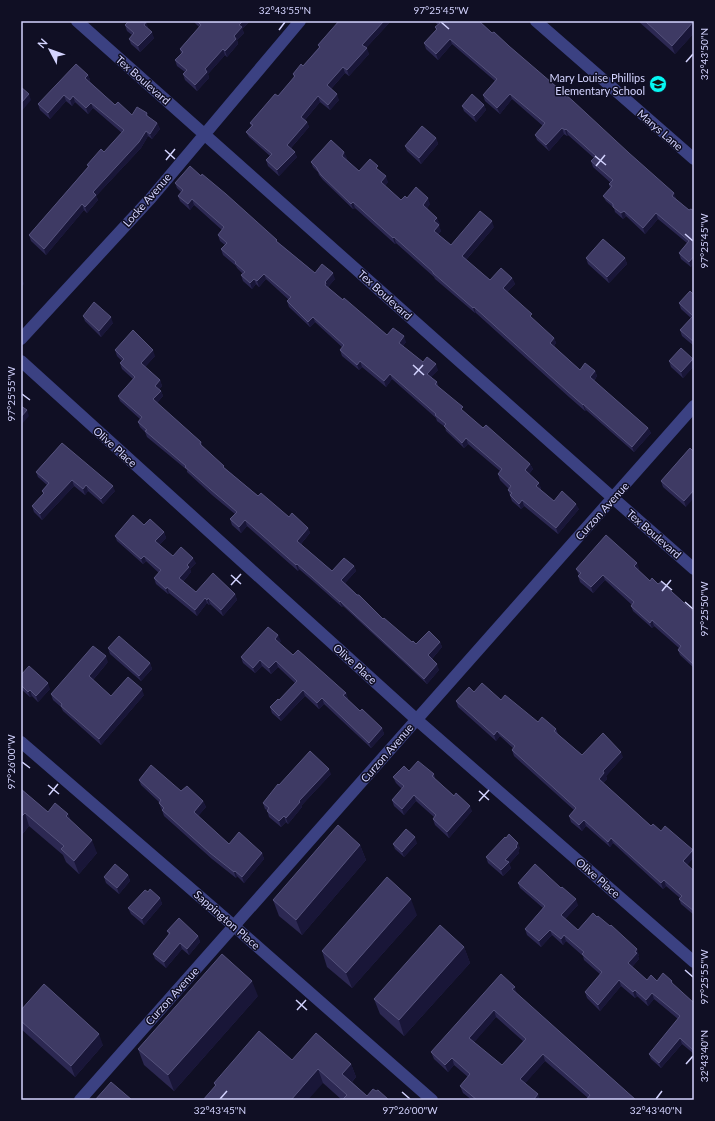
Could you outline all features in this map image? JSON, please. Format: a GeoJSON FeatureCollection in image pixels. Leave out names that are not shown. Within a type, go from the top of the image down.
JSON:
{"type":"FeatureCollection","features":[{"type":"Feature","properties":{"kind":"street","name":"Tex Boulevard"},"geometry":{"type":"LineString","coordinates":[[77,21],[694,569]]}},
{"type":"Feature","properties":{"kind":"street","name":"Locke Avenue"},"geometry":{"type":"LineString","coordinates":[[21,339],[151,198],[300,21]]}},
{"type":"Feature","properties":{"kind":"street","name":"Marys Lane"},"geometry":{"type":"LineString","coordinates":[[536,21],[694,160]]}},
{"type":"Feature","properties":{"kind":"street","name":"Olive Place"},"geometry":{"type":"LineString","coordinates":[[21,361],[417,720],[694,962]]}},
{"type":"Feature","properties":{"kind":"street","name":"Curzon Avenue"},"geometry":{"type":"LineString","coordinates":[[80,1100],[694,406]]}},
{"type":"Feature","properties":{"kind":"street","name":"Sappington Place"},"geometry":{"type":"LineString","coordinates":[[21,742],[432,1100]]}},
{"type":"Feature","properties":{"kind":"building"},"geometry":{"type":"Polygon","coordinates":[[[129,21],[145,21],[146,22],[144,25],[152,32],[138,46],[129,39],[134,33],[125,25],[129,21]]]}},
{"type":"Feature","properties":{"kind":"building"},"geometry":{"type":"Polygon","coordinates":[[[197,21],[243,21],[239,25],[242,27],[234,36],[236,39],[225,51],[223,49],[205,69],[207,72],[195,85],[183,74],[187,70],[175,60],[183,52],[180,49],[201,25],[197,21]]]}},
{"type":"Feature","properties":{"kind":"building"},"geometry":{"type":"Polygon","coordinates":[[[339,21],[384,21],[362,45],[367,48],[347,70],[343,67],[327,85],[337,94],[328,105],[318,96],[301,117],[307,122],[287,145],[295,152],[277,170],[266,160],[272,154],[246,132],[253,125],[250,123],[275,94],[278,96],[295,76],[293,74],[301,64],[303,66],[320,47],[318,45],[339,21]]]}},
{"type":"Feature","properties":{"kind":"building"},"geometry":{"type":"Polygon","coordinates":[[[438,21],[479,21],[492,33],[494,32],[573,101],[674,193],[672,196],[689,210],[691,209],[694,211],[694,256],[689,262],[679,253],[689,241],[656,213],[643,228],[624,211],[621,213],[613,207],[613,204],[603,196],[612,186],[609,184],[613,180],[591,161],[596,156],[566,129],[565,130],[562,128],[546,145],[535,135],[545,123],[510,94],[497,108],[483,95],[497,79],[450,39],[436,54],[424,43],[437,29],[435,27],[440,23],[438,21]]]}},
{"type":"Feature","properties":{"kind":"building"},"geometry":{"type":"Polygon","coordinates":[[[645,21],[694,21],[672,46],[645,21]]]}},
{"type":"Feature","properties":{"kind":"building"},"geometry":{"type":"Polygon","coordinates":[[[76,64],[88,75],[85,78],[115,105],[118,102],[132,115],[137,107],[147,113],[146,115],[157,123],[150,134],[146,131],[139,142],[93,192],[96,195],[85,207],[82,204],[44,249],[29,235],[89,166],[87,165],[101,149],[104,152],[124,130],[91,103],[86,108],[73,96],[70,100],[64,95],[48,113],[38,104],[76,64]]]}},
{"type":"Feature","properties":{"kind":"building"},"geometry":{"type":"Polygon","coordinates":[[[21,87],[29,94],[21,103],[21,87]]]}},
{"type":"Feature","properties":{"kind":"building"},"geometry":{"type":"Polygon","coordinates":[[[472,94],[484,105],[474,116],[462,106],[472,94]]]}},
{"type":"Feature","properties":{"kind":"building"},"geometry":{"type":"Polygon","coordinates":[[[422,126],[436,138],[419,158],[405,146],[422,126]]]}},
{"type":"Feature","properties":{"kind":"building"},"geometry":{"type":"Polygon","coordinates":[[[331,140],[344,152],[342,156],[359,171],[370,159],[378,166],[376,168],[386,176],[381,182],[401,200],[405,196],[407,198],[416,187],[428,198],[423,205],[437,218],[434,221],[439,225],[434,231],[451,245],[480,211],[492,221],[462,256],[490,280],[501,268],[512,278],[503,288],[532,314],[530,316],[554,338],[550,343],[580,370],[585,363],[595,371],[590,377],[648,428],[632,447],[394,237],[393,238],[353,202],[351,204],[321,175],[311,162],[331,140]]]}},
{"type":"Feature","properties":{"kind":"building"},"geometry":{"type":"Polygon","coordinates":[[[190,166],[226,194],[277,240],[276,241],[315,273],[322,264],[333,273],[325,282],[325,285],[343,300],[344,298],[387,335],[393,328],[404,336],[399,343],[423,362],[427,357],[436,364],[427,374],[437,382],[435,384],[463,407],[461,409],[483,428],[486,425],[530,464],[525,470],[539,483],[536,486],[554,501],[562,491],[576,504],[556,528],[522,500],[519,504],[510,495],[512,493],[508,490],[511,486],[498,474],[502,469],[466,438],[462,443],[444,426],[446,424],[435,415],[436,414],[390,374],[384,381],[360,361],[357,365],[340,350],[344,345],[313,317],[308,322],[287,301],[291,297],[264,274],[257,281],[254,279],[250,283],[241,275],[245,272],[221,249],[227,243],[218,235],[224,227],[192,199],[188,204],[178,196],[183,190],[175,183],[190,166]]]}},
{"type":"Feature","properties":{"kind":"building"},"geometry":{"type":"Polygon","coordinates":[[[603,239],[625,258],[607,277],[586,258],[603,239]]]}},
{"type":"Feature","properties":{"kind":"building"},"geometry":{"type":"Polygon","coordinates":[[[690,291],[694,295],[694,342],[680,330],[693,316],[679,303],[690,291]]]}},
{"type":"Feature","properties":{"kind":"building"},"geometry":{"type":"Polygon","coordinates":[[[94,302],[111,317],[99,331],[83,316],[94,302]]]}},
{"type":"Feature","properties":{"kind":"building"},"geometry":{"type":"Polygon","coordinates":[[[133,330],[153,350],[141,363],[160,380],[155,386],[161,391],[153,399],[201,442],[200,444],[224,466],[223,467],[258,496],[261,493],[289,517],[292,513],[308,528],[297,541],[332,571],[344,558],[354,566],[341,580],[357,595],[359,595],[383,619],[384,618],[416,644],[429,631],[440,642],[428,655],[437,664],[424,679],[340,601],[245,520],[239,527],[230,519],[237,512],[145,431],[147,430],[138,422],[142,417],[118,396],[135,377],[120,363],[124,359],[115,350],[133,330]]]}},
{"type":"Feature","properties":{"kind":"building"},"geometry":{"type":"Polygon","coordinates":[[[681,348],[693,359],[681,372],[669,361],[681,348]]]}},
{"type":"Feature","properties":{"kind":"building"},"geometry":{"type":"Polygon","coordinates":[[[21,406],[27,410],[21,417],[21,406]]]}},
{"type":"Feature","properties":{"kind":"building"},"geometry":{"type":"Polygon","coordinates":[[[62,443],[113,486],[101,499],[86,485],[83,489],[72,480],[40,514],[32,506],[44,493],[42,491],[49,483],[36,472],[62,443]]]}},
{"type":"Feature","properties":{"kind":"building"},"geometry":{"type":"Polygon","coordinates":[[[690,448],[694,452],[694,490],[684,501],[661,481],[690,448]]]}},
{"type":"Feature","properties":{"kind":"building"},"geometry":{"type":"Polygon","coordinates":[[[133,515],[144,525],[150,519],[164,532],[155,541],[173,556],[181,547],[193,558],[187,565],[189,567],[179,578],[196,592],[213,573],[235,594],[221,610],[208,598],[207,600],[205,598],[195,610],[167,587],[166,589],[154,578],[161,570],[144,556],[141,559],[115,536],[133,515]]]}},
{"type":"Feature","properties":{"kind":"building"},"geometry":{"type":"Polygon","coordinates":[[[606,535],[637,563],[634,566],[650,581],[652,578],[658,584],[661,582],[694,612],[694,665],[678,650],[681,646],[652,620],[650,623],[631,606],[634,602],[603,575],[591,587],[578,576],[581,573],[576,569],[606,535]]]}},
{"type":"Feature","properties":{"kind":"building"},"geometry":{"type":"Polygon","coordinates":[[[268,627],[278,635],[275,639],[293,655],[298,650],[346,693],[343,695],[360,711],[362,709],[382,728],[369,743],[322,698],[317,703],[303,690],[279,716],[270,707],[278,699],[279,700],[297,681],[276,661],[269,668],[260,660],[253,668],[241,657],[268,627]]]}},
{"type":"Feature","properties":{"kind":"building"},"geometry":{"type":"Polygon","coordinates":[[[119,636],[150,663],[139,676],[108,648],[119,636]]]}},
{"type":"Feature","properties":{"kind":"building"},"geometry":{"type":"Polygon","coordinates":[[[93,646],[106,656],[89,676],[111,696],[128,677],[142,689],[99,739],[61,706],[62,704],[51,694],[93,646]]]}},
{"type":"Feature","properties":{"kind":"building"},"geometry":{"type":"Polygon","coordinates":[[[29,666],[48,683],[36,696],[30,690],[28,692],[21,685],[21,675],[29,666]]]}},
{"type":"Feature","properties":{"kind":"building"},"geometry":{"type":"Polygon","coordinates":[[[482,683],[501,700],[505,695],[538,722],[542,717],[556,729],[554,731],[582,755],[603,733],[621,752],[603,771],[604,773],[599,779],[651,826],[653,824],[661,831],[665,826],[693,850],[683,861],[694,871],[694,911],[679,899],[682,896],[664,880],[661,883],[611,838],[608,842],[584,820],[579,825],[569,816],[576,808],[512,750],[515,746],[497,731],[494,735],[456,701],[469,687],[474,692],[482,683]]]}},
{"type":"Feature","properties":{"kind":"building"},"geometry":{"type":"Polygon","coordinates":[[[310,751],[329,769],[299,801],[300,802],[286,818],[284,816],[279,821],[267,811],[269,808],[263,803],[278,784],[279,785],[310,751]]]}},
{"type":"Feature","properties":{"kind":"building"},"geometry":{"type":"Polygon","coordinates":[[[418,761],[434,774],[432,776],[454,796],[456,793],[470,806],[447,832],[433,819],[436,815],[414,795],[402,809],[392,800],[404,786],[393,777],[404,766],[409,771],[418,761]]]}},
{"type":"Feature","properties":{"kind":"building"},"geometry":{"type":"Polygon","coordinates":[[[151,765],[181,791],[187,786],[203,801],[194,812],[229,844],[239,832],[262,853],[242,877],[210,853],[162,810],[164,808],[159,803],[161,800],[139,780],[151,765]]]}},
{"type":"Feature","properties":{"kind":"building"},"geometry":{"type":"Polygon","coordinates":[[[21,789],[48,812],[55,803],[68,814],[66,816],[92,840],[74,861],[61,849],[64,846],[25,813],[21,817],[21,789]]]}},
{"type":"Feature","properties":{"kind":"building"},"geometry":{"type":"Polygon","coordinates":[[[338,825],[360,845],[296,920],[273,900],[338,825]]]}},
{"type":"Feature","properties":{"kind":"building"},"geometry":{"type":"Polygon","coordinates":[[[406,829],[415,837],[402,852],[393,844],[406,829]]]}},
{"type":"Feature","properties":{"kind":"building"},"geometry":{"type":"Polygon","coordinates":[[[509,834],[518,843],[516,846],[517,847],[505,860],[509,862],[501,870],[486,857],[509,834]]]}},
{"type":"Feature","properties":{"kind":"building"},"geometry":{"type":"Polygon","coordinates":[[[115,864],[128,875],[117,888],[104,877],[115,864]]]}},
{"type":"Feature","properties":{"kind":"building"},"geometry":{"type":"Polygon","coordinates":[[[535,864],[561,888],[562,887],[576,899],[561,915],[578,930],[593,913],[597,917],[598,916],[610,926],[611,925],[637,949],[635,952],[637,953],[628,963],[647,980],[651,975],[657,981],[663,973],[694,1003],[694,1051],[680,1038],[659,1063],[649,1054],[680,1016],[652,993],[646,1000],[635,990],[633,992],[619,980],[598,1005],[585,992],[602,972],[582,954],[584,952],[564,935],[561,939],[550,930],[539,941],[525,929],[545,906],[518,883],[535,864]]]}},
{"type":"Feature","properties":{"kind":"building"},"geometry":{"type":"Polygon","coordinates":[[[387,877],[411,899],[346,973],[322,951],[387,877]]]}},
{"type":"Feature","properties":{"kind":"building"},"geometry":{"type":"Polygon","coordinates":[[[150,889],[160,898],[142,919],[128,908],[145,890],[148,892],[150,889]]]}},
{"type":"Feature","properties":{"kind":"building"},"geometry":{"type":"Polygon","coordinates":[[[179,918],[198,936],[187,949],[180,943],[164,962],[153,954],[170,933],[167,931],[179,918]]]}},
{"type":"Feature","properties":{"kind":"building"},"geometry":{"type":"Polygon","coordinates":[[[440,925],[464,947],[399,1020],[374,999],[440,925]]]}},
{"type":"Feature","properties":{"kind":"building"},"geometry":{"type":"Polygon","coordinates":[[[222,954],[252,981],[168,1075],[138,1049],[222,954]]]}},
{"type":"Feature","properties":{"kind":"building"},"geometry":{"type":"Polygon","coordinates":[[[501,974],[515,987],[512,989],[636,1100],[586,1100],[590,1095],[543,1054],[520,1079],[538,1094],[534,1099],[535,1100],[477,1100],[460,1086],[470,1074],[452,1058],[445,1065],[431,1052],[501,974]],[[494,1010],[469,1038],[502,1065],[526,1039],[494,1010]]]}},
{"type":"Feature","properties":{"kind":"building"},"geometry":{"type":"Polygon","coordinates":[[[44,984],[99,1034],[71,1066],[21,1021],[21,1010],[44,984]]]}},
{"type":"Feature","properties":{"kind":"building"},"geometry":{"type":"Polygon","coordinates":[[[259,1031],[292,1060],[316,1033],[351,1064],[342,1074],[367,1096],[373,1089],[376,1091],[378,1090],[389,1100],[342,1100],[347,1095],[318,1069],[291,1100],[203,1100],[216,1085],[214,1083],[259,1031]]]}},
{"type":"Feature","properties":{"kind":"building"},"geometry":{"type":"Polygon","coordinates":[[[111,1082],[132,1100],[95,1100],[111,1082]]]}},
{"type":"Feature","properties":{"kind":"place","name":"Mary Louise Phillips Elementary School"},"geometry":{"type":"Point","coordinates":[658,84]}}]}
